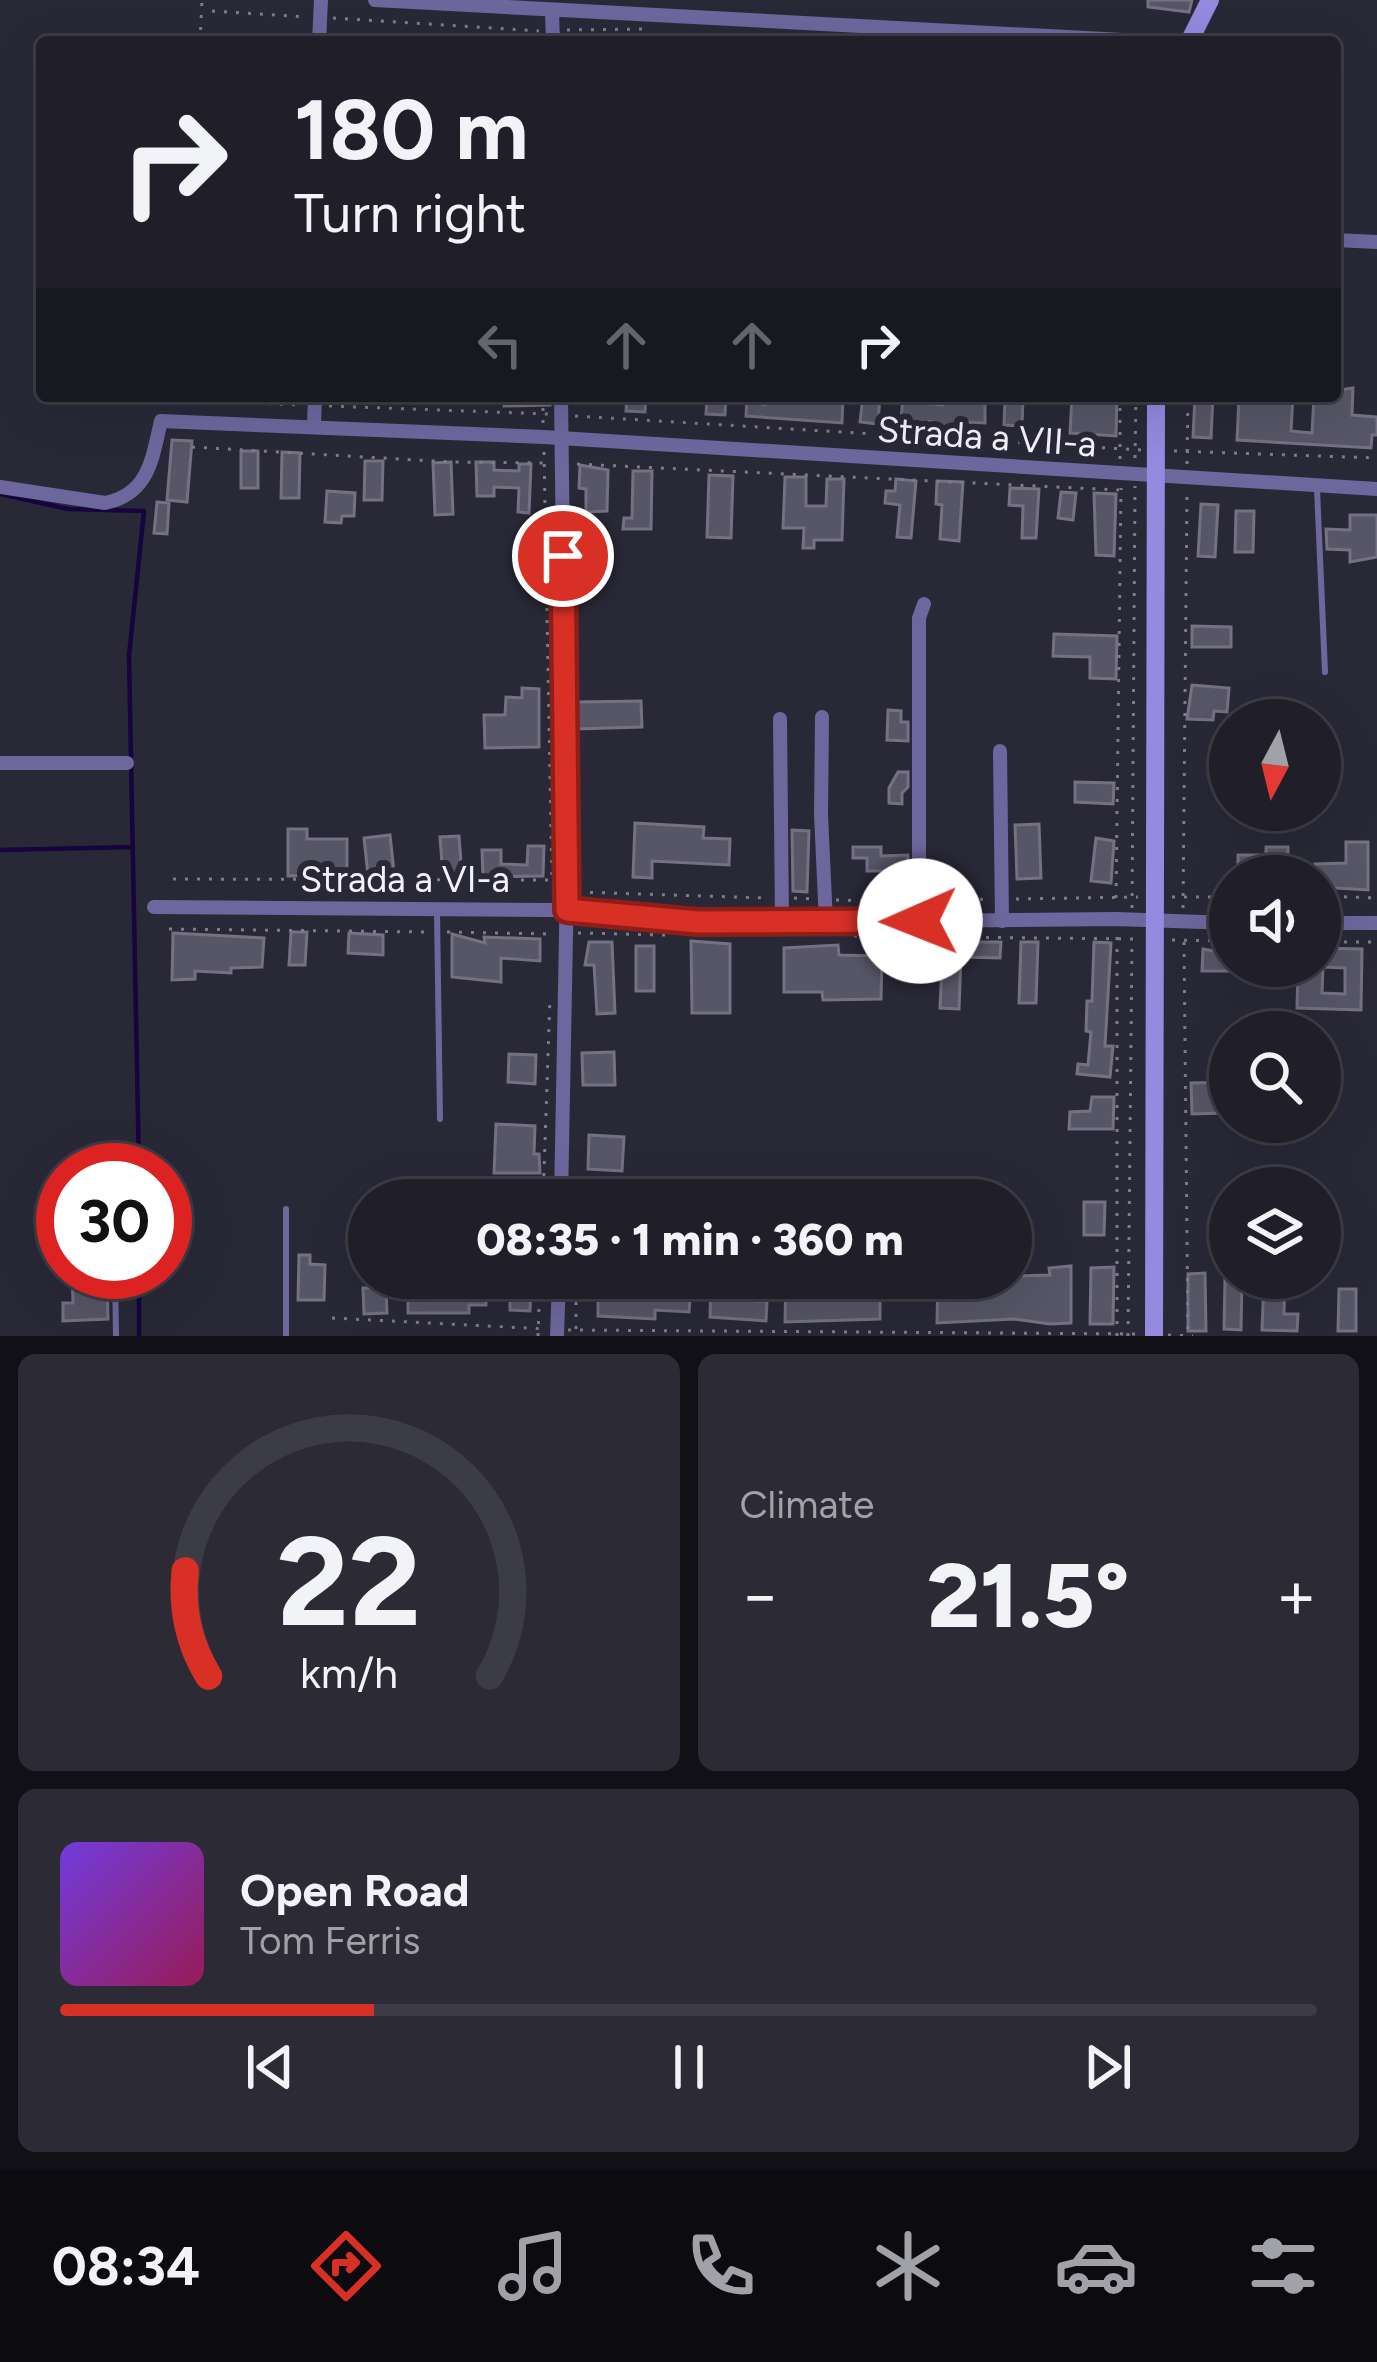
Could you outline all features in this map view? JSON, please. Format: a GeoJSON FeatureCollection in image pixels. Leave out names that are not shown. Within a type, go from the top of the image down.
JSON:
{"type":"FeatureCollection","features":[{"type":"Feature","properties":{"kind":"street"},"geometry":{"type":"LineString","coordinates":[[319,36],[321,0]]}},
{"type":"Feature","properties":{"kind":"street"},"geometry":{"type":"LineString","coordinates":[[375,0],[931,36]]}},
{"type":"Feature","properties":{"kind":"street"},"geometry":{"type":"LineString","coordinates":[[1192,36],[1210,0]]}},
{"type":"Feature","properties":{"kind":"street"},"geometry":{"type":"LineString","coordinates":[[552,10],[553,36]]}},
{"type":"Feature","properties":{"kind":"street"},"geometry":{"type":"LineString","coordinates":[[1341,240],[1377,242]]}},
{"type":"Feature","properties":{"kind":"street"},"geometry":{"type":"LineString","coordinates":[[314,427],[315,402]]}},
{"type":"Feature","properties":{"kind":"street"},"geometry":{"type":"LineString","coordinates":[[561,402],[561,1179]]}},
{"type":"Feature","properties":{"kind":"street"},"geometry":{"type":"LineString","coordinates":[[1154,1335],[1153,920],[1142,897],[1132,479],[1145,450],[1155,402]]}},
{"type":"Feature","properties":{"kind":"street","name":"Strada a VII-a"},"geometry":{"type":"LineString","coordinates":[[0,487],[105,502],[122,500],[143,483],[161,421],[544,437],[1132,479],[1377,489]]}},
{"type":"Feature","properties":{"kind":"street"},"geometry":{"type":"LineString","coordinates":[[920,921],[919,618],[924,604]]}},
{"type":"Feature","properties":{"kind":"street"},"geometry":{"type":"LineString","coordinates":[[822,717],[826,922]]}},
{"type":"Feature","properties":{"kind":"street"},"geometry":{"type":"LineString","coordinates":[[780,719],[782,922]]}},
{"type":"Feature","properties":{"kind":"street"},"geometry":{"type":"LineString","coordinates":[[1000,752],[1001,921]]}},
{"type":"Feature","properties":{"kind":"street"},"geometry":{"type":"LineString","coordinates":[[0,763],[127,763]]}},
{"type":"Feature","properties":{"kind":"street","name":"Strada a VI-a"},"geometry":{"type":"LineString","coordinates":[[154,907],[560,910],[698,922],[1209,922]]}},
{"type":"Feature","properties":{"kind":"street"},"geometry":{"type":"LineString","coordinates":[[1341,922],[1377,922]]}},
{"type":"Feature","properties":{"kind":"street"},"geometry":{"type":"LineString","coordinates":[[557,1332],[558,1299]]}},
{"type":"Feature","properties":{"kind":"lane"},"geometry":{"type":"LineString","coordinates":[[1317,486],[1325,672]]}},
{"type":"Feature","properties":{"kind":"lane"},"geometry":{"type":"LineString","coordinates":[[437,909],[440,1119]]}},
{"type":"Feature","properties":{"kind":"lane"},"geometry":{"type":"LineString","coordinates":[[286,1209],[286,1336]]}},
{"type":"Feature","properties":{"kind":"lane"},"geometry":{"type":"LineString","coordinates":[[116,1299],[116,1336]]}},
{"type":"Feature","properties":{"kind":"path"},"geometry":{"type":"LineString","coordinates":[[200,36],[202,0]]}},
{"type":"Feature","properties":{"kind":"path"},"geometry":{"type":"LineString","coordinates":[[334,402],[1120,450],[1377,458]]}},
{"type":"Feature","properties":{"kind":"path"},"geometry":{"type":"LineString","coordinates":[[543,402],[560,910]]}},
{"type":"Feature","properties":{"kind":"path"},"geometry":{"type":"LineString","coordinates":[[1117,1335],[1124,920],[1142,897],[1132,479],[1120,450],[1120,402]]}},
{"type":"Feature","properties":{"kind":"path"},"geometry":{"type":"LineString","coordinates":[[1117,898],[1132,479],[1145,450],[1137,402]]}},
{"type":"Feature","properties":{"kind":"path"},"geometry":{"type":"LineString","coordinates":[[332,1318],[576,1333],[1190,1336],[1182,922],[1188,402]]}},
{"type":"Feature","properties":{"kind":"path"},"geometry":{"type":"LineString","coordinates":[[192,447],[451,462],[1132,479]]}},
{"type":"Feature","properties":{"kind":"path"},"geometry":{"type":"LineString","coordinates":[[173,879],[560,881],[575,892],[921,902],[1209,897]]}},
{"type":"Feature","properties":{"kind":"path"},"geometry":{"type":"LineString","coordinates":[[1341,897],[1377,898]]}},
{"type":"Feature","properties":{"kind":"path"},"geometry":{"type":"LineString","coordinates":[[1124,920],[1128,1335]]}},
{"type":"Feature","properties":{"kind":"path"},"geometry":{"type":"LineString","coordinates":[[1341,942],[1377,942]]}},
{"type":"Feature","properties":{"kind":"path"},"geometry":{"type":"LineString","coordinates":[[544,1179],[550,1000]]}},
{"type":"Feature","properties":{"kind":"path"},"geometry":{"type":"LineString","coordinates":[[538,1332],[539,1299]]}},
{"type":"Feature","properties":{"kind":"path"},"geometry":{"type":"LineString","coordinates":[[576,1299],[576,1333]]}},
{"type":"Feature","properties":{"kind":"building"},"geometry":{"type":"Polygon","coordinates":[[[1148,0],[1192,0],[1189,12],[1148,7],[1148,0]]]}},
{"type":"Feature","properties":{"kind":"building"},"geometry":{"type":"Polygon","coordinates":[[[1353,388],[1352,415],[1377,417],[1371,448],[1237,440],[1239,402],[1293,402],[1291,431],[1312,433],[1314,402],[1341,402],[1341,390],[1353,388]]]}},
{"type":"Feature","properties":{"kind":"building"},"geometry":{"type":"Polygon","coordinates":[[[504,402],[550,402],[550,405],[504,406],[504,402]]]}},
{"type":"Feature","properties":{"kind":"building"},"geometry":{"type":"Polygon","coordinates":[[[627,402],[646,402],[645,412],[626,411],[627,402]]]}},
{"type":"Feature","properties":{"kind":"building"},"geometry":{"type":"Polygon","coordinates":[[[707,402],[726,402],[725,415],[706,414],[707,402]]]}},
{"type":"Feature","properties":{"kind":"building"},"geometry":{"type":"Polygon","coordinates":[[[747,402],[843,402],[842,423],[746,416],[747,402]]]}},
{"type":"Feature","properties":{"kind":"building"},"geometry":{"type":"Polygon","coordinates":[[[862,402],[880,402],[878,424],[860,422],[862,402]]]}},
{"type":"Feature","properties":{"kind":"building"},"geometry":{"type":"Polygon","coordinates":[[[903,402],[985,402],[985,423],[961,422],[960,430],[932,428],[933,422],[901,421],[903,402]]]}},
{"type":"Feature","properties":{"kind":"building"},"geometry":{"type":"Polygon","coordinates":[[[1005,402],[1023,402],[1022,426],[1004,425],[1005,402]]]}},
{"type":"Feature","properties":{"kind":"building"},"geometry":{"type":"Polygon","coordinates":[[[1072,402],[1117,402],[1116,436],[1070,433],[1072,402]]]}},
{"type":"Feature","properties":{"kind":"building"},"geometry":{"type":"Polygon","coordinates":[[[1195,402],[1213,402],[1211,438],[1193,437],[1195,402]]]}},
{"type":"Feature","properties":{"kind":"building"},"geometry":{"type":"Polygon","coordinates":[[[172,440],[192,441],[187,502],[167,500],[172,440]]]}},
{"type":"Feature","properties":{"kind":"building"},"geometry":{"type":"Polygon","coordinates":[[[241,451],[258,451],[258,488],[241,488],[241,451]]]}},
{"type":"Feature","properties":{"kind":"building"},"geometry":{"type":"Polygon","coordinates":[[[282,452],[300,453],[299,498],[281,498],[282,452]]]}},
{"type":"Feature","properties":{"kind":"building"},"geometry":{"type":"Polygon","coordinates":[[[365,461],[383,461],[382,500],[364,500],[365,461]]]}},
{"type":"Feature","properties":{"kind":"building"},"geometry":{"type":"Polygon","coordinates":[[[451,462],[453,514],[435,515],[433,463],[451,462]]]}},
{"type":"Feature","properties":{"kind":"building"},"geometry":{"type":"Polygon","coordinates":[[[476,462],[494,462],[494,470],[519,471],[519,464],[531,464],[529,513],[518,512],[519,488],[494,487],[494,496],[477,496],[476,462]]]}},
{"type":"Feature","properties":{"kind":"building"},"geometry":{"type":"Polygon","coordinates":[[[580,465],[608,470],[607,511],[586,512],[586,489],[579,488],[580,465]]]}},
{"type":"Feature","properties":{"kind":"building"},"geometry":{"type":"Polygon","coordinates":[[[633,471],[652,471],[651,529],[623,529],[624,518],[632,518],[633,471]]]}},
{"type":"Feature","properties":{"kind":"building"},"geometry":{"type":"Polygon","coordinates":[[[709,475],[733,476],[731,538],[707,537],[709,475]]]}},
{"type":"Feature","properties":{"kind":"building"},"geometry":{"type":"Polygon","coordinates":[[[785,477],[806,477],[806,506],[826,506],[827,479],[844,479],[842,540],[814,540],[814,548],[803,548],[804,528],[783,528],[785,477]]]}},
{"type":"Feature","properties":{"kind":"building"},"geometry":{"type":"Polygon","coordinates":[[[896,479],[916,481],[911,538],[897,537],[900,505],[885,503],[886,491],[895,491],[896,479]]]}},
{"type":"Feature","properties":{"kind":"building"},"geometry":{"type":"Polygon","coordinates":[[[937,481],[963,482],[959,541],[940,539],[942,505],[936,504],[937,481]]]}},
{"type":"Feature","properties":{"kind":"building"},"geometry":{"type":"Polygon","coordinates":[[[1010,488],[1039,489],[1036,538],[1022,538],[1023,506],[1009,505],[1010,488]]]}},
{"type":"Feature","properties":{"kind":"building"},"geometry":{"type":"Polygon","coordinates":[[[327,491],[355,493],[354,516],[342,516],[341,523],[325,522],[327,491]]]}},
{"type":"Feature","properties":{"kind":"building"},"geometry":{"type":"Polygon","coordinates":[[[1061,492],[1076,493],[1073,520],[1058,518],[1061,492]]]}},
{"type":"Feature","properties":{"kind":"building"},"geometry":{"type":"Polygon","coordinates":[[[1094,493],[1116,494],[1114,556],[1096,555],[1094,493]]]}},
{"type":"Feature","properties":{"kind":"building"},"geometry":{"type":"Polygon","coordinates":[[[157,502],[169,503],[167,534],[154,533],[157,502]]]}},
{"type":"Feature","properties":{"kind":"building"},"geometry":{"type":"Polygon","coordinates":[[[1201,504],[1218,505],[1215,557],[1198,556],[1201,504]]]}},
{"type":"Feature","properties":{"kind":"building"},"geometry":{"type":"Polygon","coordinates":[[[1236,511],[1254,511],[1253,552],[1235,552],[1236,511]]]}},
{"type":"Feature","properties":{"kind":"building"},"geometry":{"type":"Polygon","coordinates":[[[1350,515],[1377,515],[1377,557],[1350,562],[1350,550],[1327,549],[1326,529],[1350,530],[1350,515]]]}},
{"type":"Feature","properties":{"kind":"building"},"geometry":{"type":"Polygon","coordinates":[[[1192,626],[1231,627],[1231,647],[1192,647],[1192,626]]]}},
{"type":"Feature","properties":{"kind":"building"},"geometry":{"type":"Polygon","coordinates":[[[1054,634],[1117,636],[1116,679],[1090,678],[1090,657],[1053,656],[1054,634]]]}},
{"type":"Feature","properties":{"kind":"building"},"geometry":{"type":"Polygon","coordinates":[[[1192,685],[1229,688],[1228,699],[1209,699],[1209,720],[1187,719],[1192,685]]]}},
{"type":"Feature","properties":{"kind":"building"},"geometry":{"type":"Polygon","coordinates":[[[522,688],[539,689],[539,747],[485,748],[484,715],[505,715],[506,697],[522,698],[522,688]]]}},
{"type":"Feature","properties":{"kind":"building"},"geometry":{"type":"Polygon","coordinates":[[[641,701],[642,727],[576,729],[576,702],[641,701]]]}},
{"type":"Feature","properties":{"kind":"building"},"geometry":{"type":"Polygon","coordinates":[[[888,710],[901,711],[901,722],[908,722],[908,741],[887,740],[888,710]]]}},
{"type":"Feature","properties":{"kind":"building"},"geometry":{"type":"Polygon","coordinates":[[[898,772],[908,772],[908,787],[902,793],[902,804],[889,803],[889,788],[898,772]]]}},
{"type":"Feature","properties":{"kind":"building"},"geometry":{"type":"Polygon","coordinates":[[[1075,782],[1114,783],[1113,804],[1075,802],[1075,782]]]}},
{"type":"Feature","properties":{"kind":"building"},"geometry":{"type":"Polygon","coordinates":[[[635,823],[704,827],[703,838],[730,839],[729,865],[652,861],[652,878],[633,877],[635,823]]]}},
{"type":"Feature","properties":{"kind":"building"},"geometry":{"type":"Polygon","coordinates":[[[1039,824],[1041,878],[1017,879],[1015,825],[1039,824]]]}},
{"type":"Feature","properties":{"kind":"building"},"geometry":{"type":"Polygon","coordinates":[[[288,829],[307,829],[307,839],[347,839],[347,875],[288,876],[288,829]]]}},
{"type":"Feature","properties":{"kind":"building"},"geometry":{"type":"Polygon","coordinates":[[[792,830],[809,831],[807,892],[793,891],[792,830]]]}},
{"type":"Feature","properties":{"kind":"building"},"geometry":{"type":"Polygon","coordinates":[[[390,835],[394,872],[368,875],[364,838],[390,835]]]}},
{"type":"Feature","properties":{"kind":"building"},"geometry":{"type":"Polygon","coordinates":[[[459,836],[462,876],[443,877],[440,837],[459,836]]]}},
{"type":"Feature","properties":{"kind":"building"},"geometry":{"type":"Polygon","coordinates":[[[1096,838],[1114,841],[1111,883],[1091,881],[1096,838]]]}},
{"type":"Feature","properties":{"kind":"building"},"geometry":{"type":"Polygon","coordinates":[[[1346,842],[1368,842],[1368,890],[1341,888],[1341,863],[1346,863],[1346,842]]]}},
{"type":"Feature","properties":{"kind":"building"},"geometry":{"type":"Polygon","coordinates":[[[528,846],[544,846],[543,876],[483,877],[482,850],[501,850],[501,864],[527,865],[528,846]]]}},
{"type":"Feature","properties":{"kind":"building"},"geometry":{"type":"Polygon","coordinates":[[[853,847],[881,847],[881,856],[908,855],[908,888],[885,888],[885,871],[867,871],[867,858],[853,858],[853,847]]]}},
{"type":"Feature","properties":{"kind":"building"},"geometry":{"type":"Polygon","coordinates":[[[1266,847],[1288,847],[1288,855],[1266,855],[1266,847]]]}},
{"type":"Feature","properties":{"kind":"building"},"geometry":{"type":"Polygon","coordinates":[[[291,932],[307,932],[305,965],[289,965],[291,932]]]}},
{"type":"Feature","properties":{"kind":"building"},"geometry":{"type":"Polygon","coordinates":[[[173,933],[264,938],[262,967],[231,968],[231,973],[195,971],[195,979],[172,980],[173,933]]]}},
{"type":"Feature","properties":{"kind":"building"},"geometry":{"type":"Polygon","coordinates":[[[349,933],[383,935],[383,955],[348,953],[349,933]]]}},
{"type":"Feature","properties":{"kind":"building"},"geometry":{"type":"Polygon","coordinates":[[[452,934],[485,943],[484,937],[540,939],[540,961],[501,958],[501,982],[452,977],[452,934]]]}},
{"type":"Feature","properties":{"kind":"building"},"geometry":{"type":"Polygon","coordinates":[[[691,941],[730,944],[730,1013],[692,1013],[691,941]]]}},
{"type":"Feature","properties":{"kind":"building"},"geometry":{"type":"Polygon","coordinates":[[[589,942],[612,942],[615,1013],[597,1014],[594,965],[585,965],[589,942]]]}},
{"type":"Feature","properties":{"kind":"building"},"geometry":{"type":"Polygon","coordinates":[[[1001,942],[1000,958],[961,957],[959,1009],[940,1008],[943,944],[1001,942]]]}},
{"type":"Feature","properties":{"kind":"building"},"geometry":{"type":"Polygon","coordinates":[[[1021,942],[1038,942],[1036,1003],[1019,1003],[1021,942]]]}},
{"type":"Feature","properties":{"kind":"building"},"geometry":{"type":"Polygon","coordinates":[[[1094,942],[1111,943],[1105,1046],[1113,1046],[1110,1077],[1077,1074],[1078,1064],[1088,1065],[1087,1001],[1092,1001],[1094,942]]]}},
{"type":"Feature","properties":{"kind":"building"},"geometry":{"type":"Polygon","coordinates":[[[897,944],[923,944],[923,964],[896,964],[897,944]]]}},
{"type":"Feature","properties":{"kind":"building"},"geometry":{"type":"Polygon","coordinates":[[[838,945],[839,955],[882,956],[881,999],[823,1000],[822,992],[784,992],[784,948],[838,945]]]}},
{"type":"Feature","properties":{"kind":"building"},"geometry":{"type":"Polygon","coordinates":[[[636,946],[654,946],[654,991],[636,991],[636,946]]]}},
{"type":"Feature","properties":{"kind":"building"},"geometry":{"type":"Polygon","coordinates":[[[1341,948],[1362,949],[1361,1010],[1297,1008],[1298,987],[1322,987],[1322,993],[1345,994],[1341,948]]]}},
{"type":"Feature","properties":{"kind":"building"},"geometry":{"type":"Polygon","coordinates":[[[1203,949],[1209,950],[1209,971],[1202,971],[1203,949]]]}},
{"type":"Feature","properties":{"kind":"building"},"geometry":{"type":"Polygon","coordinates":[[[614,1052],[615,1085],[583,1085],[582,1053],[614,1052]]]}},
{"type":"Feature","properties":{"kind":"building"},"geometry":{"type":"Polygon","coordinates":[[[509,1054],[536,1055],[535,1084],[508,1082],[509,1054]]]}},
{"type":"Feature","properties":{"kind":"building"},"geometry":{"type":"Polygon","coordinates":[[[1191,1083],[1209,1083],[1209,1113],[1192,1114],[1191,1083]]]}},
{"type":"Feature","properties":{"kind":"building"},"geometry":{"type":"Polygon","coordinates":[[[1092,1097],[1114,1097],[1113,1129],[1069,1129],[1070,1112],[1090,1111],[1092,1097]]]}},
{"type":"Feature","properties":{"kind":"building"},"geometry":{"type":"Polygon","coordinates":[[[496,1124],[535,1126],[534,1154],[539,1154],[540,1173],[494,1173],[496,1124]]]}},
{"type":"Feature","properties":{"kind":"building"},"geometry":{"type":"Polygon","coordinates":[[[589,1135],[624,1137],[622,1171],[588,1169],[589,1135]]]}},
{"type":"Feature","properties":{"kind":"building"},"geometry":{"type":"Polygon","coordinates":[[[1084,1202],[1105,1202],[1104,1235],[1084,1235],[1084,1202]]]}},
{"type":"Feature","properties":{"kind":"building"},"geometry":{"type":"Polygon","coordinates":[[[299,1255],[310,1255],[310,1264],[325,1265],[324,1300],[298,1300],[299,1255]]]}},
{"type":"Feature","properties":{"kind":"building"},"geometry":{"type":"Polygon","coordinates":[[[1071,1266],[1071,1323],[1014,1319],[937,1323],[938,1299],[1032,1299],[1032,1275],[1050,1275],[1049,1268],[1071,1266]]]}},
{"type":"Feature","properties":{"kind":"building"},"geometry":{"type":"Polygon","coordinates":[[[1114,1267],[1113,1324],[1090,1324],[1091,1268],[1114,1267]]]}},
{"type":"Feature","properties":{"kind":"building"},"geometry":{"type":"Polygon","coordinates":[[[1205,1273],[1206,1331],[1188,1331],[1188,1274],[1205,1273]]]}},
{"type":"Feature","properties":{"kind":"building"},"geometry":{"type":"Polygon","coordinates":[[[1341,1289],[1356,1289],[1356,1331],[1338,1331],[1341,1289]]]}},
{"type":"Feature","properties":{"kind":"building"},"geometry":{"type":"Polygon","coordinates":[[[73,1299],[108,1299],[108,1319],[63,1321],[63,1303],[73,1303],[73,1299]]]}},
{"type":"Feature","properties":{"kind":"building"},"geometry":{"type":"Polygon","coordinates":[[[363,1299],[386,1299],[387,1313],[364,1314],[363,1299]]]}},
{"type":"Feature","properties":{"kind":"building"},"geometry":{"type":"Polygon","coordinates":[[[408,1299],[486,1299],[486,1305],[469,1305],[469,1313],[408,1313],[408,1299]]]}},
{"type":"Feature","properties":{"kind":"building"},"geometry":{"type":"Polygon","coordinates":[[[510,1299],[531,1299],[530,1311],[510,1310],[510,1299]]]}},
{"type":"Feature","properties":{"kind":"building"},"geometry":{"type":"Polygon","coordinates":[[[598,1299],[690,1299],[689,1312],[655,1310],[655,1319],[598,1316],[598,1299]]]}},
{"type":"Feature","properties":{"kind":"building"},"geometry":{"type":"Polygon","coordinates":[[[710,1299],[767,1301],[766,1321],[710,1317],[710,1299]]]}},
{"type":"Feature","properties":{"kind":"building"},"geometry":{"type":"Polygon","coordinates":[[[786,1299],[880,1299],[880,1319],[785,1322],[786,1299]]]}},
{"type":"Feature","properties":{"kind":"building"},"geometry":{"type":"Polygon","coordinates":[[[1225,1299],[1242,1299],[1241,1330],[1224,1329],[1225,1299]]]}},
{"type":"Feature","properties":{"kind":"building"},"geometry":{"type":"Polygon","coordinates":[[[1263,1299],[1284,1299],[1284,1314],[1298,1314],[1297,1331],[1262,1330],[1263,1299]]]}},
{"type":"Feature","properties":{"kind":"waterway"},"geometry":{"type":"LineString","coordinates":[[0,494],[68,509],[144,511],[129,656],[138,1143]]}},
{"type":"Feature","properties":{"kind":"waterway"},"geometry":{"type":"LineString","coordinates":[[0,850],[133,847]]}},
{"type":"Feature","properties":{"kind":"waterway"},"geometry":{"type":"LineString","coordinates":[[139,1299],[139,1336]]}},
{"type":"Feature","properties":{"kind":"route"},"geometry":{"type":"LineString","coordinates":[[563,556],[567,910],[698,922],[920,921]]}}]}
